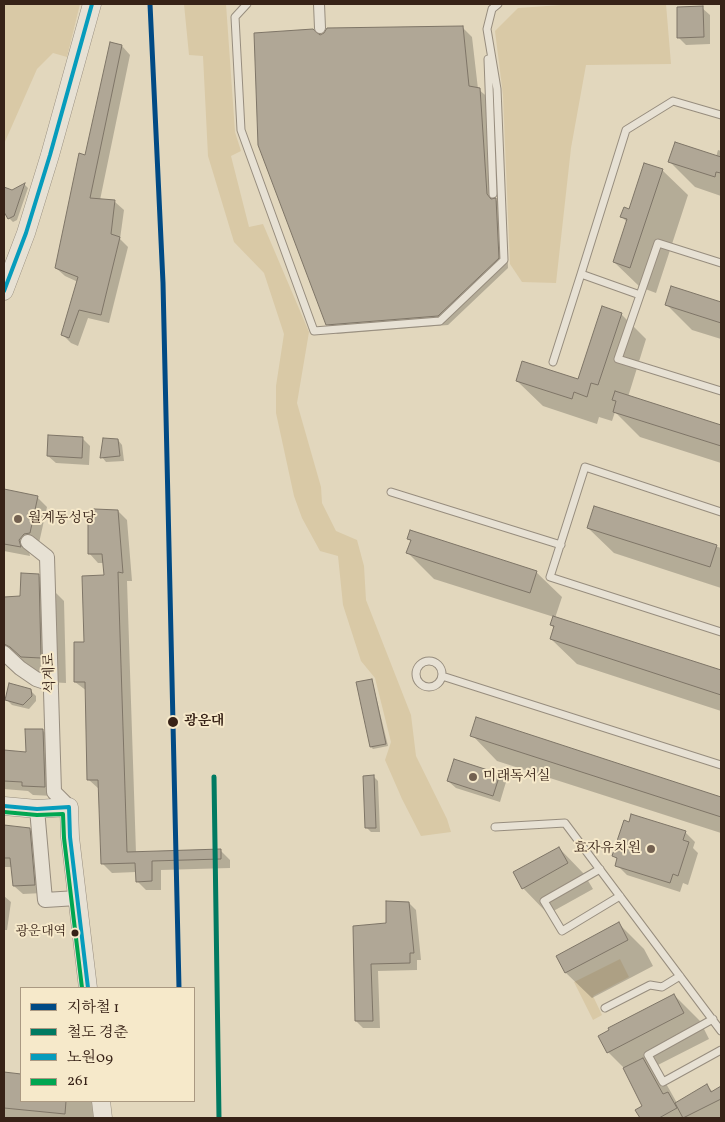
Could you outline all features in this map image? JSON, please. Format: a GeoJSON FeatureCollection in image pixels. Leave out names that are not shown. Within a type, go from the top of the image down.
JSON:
{"type":"FeatureCollection","features":[{"type":"Feature","properties":{"kind":"street"},"geometry":{"type":"LineString","coordinates":[[4,291],[26,233],[50,156],[92,4]]}},
{"type":"Feature","properties":{"kind":"street"},"geometry":{"type":"LineString","coordinates":[[319,4],[320,28]]}},
{"type":"Feature","properties":{"kind":"street","name":"석계로"},"geometry":{"type":"LineString","coordinates":[[28,542],[50,554],[54,792],[69,808]]}},
{"type":"Feature","properties":{"kind":"street"},"geometry":{"type":"LineString","coordinates":[[4,653],[20,668],[36,679],[51,684]]}},
{"type":"Feature","properties":{"kind":"street"},"geometry":{"type":"LineString","coordinates":[[4,806],[37,809],[69,808],[88,987]]}},
{"type":"Feature","properties":{"kind":"street"},"geometry":{"type":"LineString","coordinates":[[37,809],[45,900],[77,898]]}},
{"type":"Feature","properties":{"kind":"street"},"geometry":{"type":"LineString","coordinates":[[101,1102],[103,1118]]}},
{"type":"Feature","properties":{"kind":"lane"},"geometry":{"type":"LineString","coordinates":[[247,4],[235,17],[241,130],[314,331],[440,321],[504,260],[497,89],[487,29]]}},
{"type":"Feature","properties":{"kind":"lane"},"geometry":{"type":"LineString","coordinates":[[493,194],[487,29],[492,9],[498,4]]}},
{"type":"Feature","properties":{"kind":"lane"},"geometry":{"type":"LineString","coordinates":[[553,362],[626,130],[673,101],[721,115]]}},
{"type":"Feature","properties":{"kind":"lane"},"geometry":{"type":"LineString","coordinates":[[721,263],[658,243],[618,359],[721,391]]}},
{"type":"Feature","properties":{"kind":"lane"},"geometry":{"type":"LineString","coordinates":[[581,274],[640,295]]}},
{"type":"Feature","properties":{"kind":"lane"},"geometry":{"type":"LineString","coordinates":[[721,512],[585,467],[550,577],[721,632]]}},
{"type":"Feature","properties":{"kind":"lane"},"geometry":{"type":"LineString","coordinates":[[391,492],[561,545]]}},
{"type":"Feature","properties":{"kind":"lane"},"geometry":{"type":"LineString","coordinates":[[442,676],[721,765]]}},
{"type":"Feature","properties":{"kind":"lane"},"geometry":{"type":"LineString","coordinates":[[495,826],[565,824],[721,1030]]}},
{"type":"Feature","properties":{"kind":"lane"},"geometry":{"type":"LineString","coordinates":[[600,869],[544,901],[562,931],[620,896]]}},
{"type":"Feature","properties":{"kind":"lane"},"geometry":{"type":"LineString","coordinates":[[605,1008],[650,985],[662,987],[680,976]]}},
{"type":"Feature","properties":{"kind":"lane"},"geometry":{"type":"LineString","coordinates":[[713,1019],[648,1055],[663,1082],[721,1050]]}},
{"type":"Feature","properties":{"kind":"shaded area"},"geometry":{"type":"Polygon","coordinates":[[[4,4],[80,4],[67,57],[53,53],[37,69],[4,144],[4,4]]]}},
{"type":"Feature","properties":{"kind":"shaded area"},"geometry":{"type":"Polygon","coordinates":[[[184,4],[226,4],[235,132],[241,151],[231,156],[249,227],[263,224],[309,332],[297,403],[321,487],[322,503],[336,531],[357,540],[364,566],[366,600],[411,715],[416,756],[447,819],[451,832],[421,836],[402,799],[385,760],[391,742],[375,678],[361,661],[343,605],[338,556],[320,551],[302,518],[294,496],[276,413],[276,386],[284,334],[264,273],[234,242],[208,156],[203,56],[189,55],[184,4]]]}},
{"type":"Feature","properties":{"kind":"shaded area"},"geometry":{"type":"Polygon","coordinates":[[[576,4],[666,4],[671,64],[586,65],[571,148],[556,283],[522,282],[510,264],[503,95],[495,31],[518,8],[576,4]]]}},
{"type":"Feature","properties":{"kind":"shaded area"},"geometry":{"type":"Polygon","coordinates":[[[620,959],[629,977],[593,996],[602,1015],[593,1020],[574,982],[620,959]]]}},
{"type":"Feature","properties":{"kind":"building"},"geometry":{"type":"Polygon","coordinates":[[[703,6],[704,37],[677,38],[677,7],[703,6]]]}},
{"type":"Feature","properties":{"kind":"building"},"geometry":{"type":"Polygon","coordinates":[[[463,26],[469,86],[480,88],[487,194],[491,199],[496,198],[499,258],[438,316],[326,325],[258,145],[254,33],[313,29],[320,35],[327,28],[463,26]]]}},
{"type":"Feature","properties":{"kind":"building"},"geometry":{"type":"Polygon","coordinates":[[[110,42],[122,45],[90,198],[115,200],[111,234],[120,237],[101,315],[79,310],[69,338],[61,335],[78,277],[55,268],[79,153],[85,155],[110,42]]]}},
{"type":"Feature","properties":{"kind":"building"},"geometry":{"type":"Polygon","coordinates":[[[675,142],[721,157],[721,173],[716,172],[715,177],[668,162],[675,142]]]}},
{"type":"Feature","properties":{"kind":"building"},"geometry":{"type":"Polygon","coordinates":[[[644,163],[663,169],[630,268],[613,262],[627,219],[620,217],[624,207],[629,209],[644,163]]]}},
{"type":"Feature","properties":{"kind":"building"},"geometry":{"type":"Polygon","coordinates":[[[25,183],[14,216],[8,219],[4,212],[4,187],[12,190],[25,183]]]}},
{"type":"Feature","properties":{"kind":"building"},"geometry":{"type":"Polygon","coordinates":[[[671,286],[721,302],[721,323],[665,305],[671,286]]]}},
{"type":"Feature","properties":{"kind":"building"},"geometry":{"type":"Polygon","coordinates":[[[602,306],[622,313],[598,385],[591,383],[587,397],[574,392],[572,399],[516,381],[522,361],[578,379],[602,306]]]}},
{"type":"Feature","properties":{"kind":"building"},"geometry":{"type":"Polygon","coordinates":[[[615,391],[721,425],[721,446],[613,412],[616,401],[612,400],[615,391]]]}},
{"type":"Feature","properties":{"kind":"building"},"geometry":{"type":"Polygon","coordinates":[[[48,435],[83,437],[82,458],[47,456],[48,435]]]}},
{"type":"Feature","properties":{"kind":"building"},"geometry":{"type":"Polygon","coordinates":[[[103,438],[118,439],[120,456],[100,458],[103,438]]]}},
{"type":"Feature","properties":{"kind":"building","name":"월계동성당"},"geometry":{"type":"Polygon","coordinates":[[[4,489],[38,496],[30,533],[24,534],[19,540],[21,547],[4,544],[4,489]]]}},
{"type":"Feature","properties":{"kind":"building"},"geometry":{"type":"Polygon","coordinates":[[[594,506],[717,545],[710,567],[587,528],[594,506]]]}},
{"type":"Feature","properties":{"kind":"building"},"geometry":{"type":"Polygon","coordinates":[[[94,509],[118,510],[123,573],[118,572],[127,852],[221,849],[221,859],[152,861],[152,881],[136,882],[135,863],[101,864],[98,780],[87,780],[85,682],[74,682],[74,642],[84,642],[82,576],[104,575],[102,554],[88,554],[88,513],[94,513],[94,509]]]}},
{"type":"Feature","properties":{"kind":"building"},"geometry":{"type":"Polygon","coordinates":[[[410,530],[537,571],[530,593],[406,553],[411,540],[407,539],[410,530]]]}},
{"type":"Feature","properties":{"kind":"building"},"geometry":{"type":"Polygon","coordinates":[[[21,573],[39,574],[41,658],[21,657],[4,644],[4,597],[20,596],[21,573]]]}},
{"type":"Feature","properties":{"kind":"building"},"geometry":{"type":"Polygon","coordinates":[[[553,616],[721,670],[721,695],[550,639],[554,626],[550,625],[553,616]]]}},
{"type":"Feature","properties":{"kind":"building"},"geometry":{"type":"Polygon","coordinates":[[[372,679],[386,744],[370,747],[356,682],[372,679]]]}},
{"type":"Feature","properties":{"kind":"building"},"geometry":{"type":"Polygon","coordinates":[[[9,683],[31,689],[32,696],[23,705],[5,700],[9,683]]]}},
{"type":"Feature","properties":{"kind":"building"},"geometry":{"type":"Polygon","coordinates":[[[476,717],[721,797],[721,817],[470,736],[476,717]]]}},
{"type":"Feature","properties":{"kind":"building"},"geometry":{"type":"Polygon","coordinates":[[[25,729],[43,729],[45,787],[22,786],[22,782],[4,781],[4,750],[26,752],[25,729]]]}},
{"type":"Feature","properties":{"kind":"building","name":"미래독서실"},"geometry":{"type":"Polygon","coordinates":[[[454,759],[500,774],[493,796],[447,781],[454,759]]]}},
{"type":"Feature","properties":{"kind":"building"},"geometry":{"type":"Polygon","coordinates":[[[374,775],[376,828],[365,828],[363,776],[374,775]]]}},
{"type":"Feature","properties":{"kind":"building","name":"효자유치원"},"geometry":{"type":"Polygon","coordinates":[[[631,814],[686,831],[683,840],[689,842],[678,876],[673,874],[670,883],[615,866],[617,858],[612,856],[624,820],[629,822],[631,814]]]}},
{"type":"Feature","properties":{"kind":"building"},"geometry":{"type":"Polygon","coordinates":[[[4,825],[30,828],[35,885],[13,886],[10,858],[4,858],[4,825]]]}},
{"type":"Feature","properties":{"kind":"building"},"geometry":{"type":"Polygon","coordinates":[[[559,847],[568,863],[522,889],[513,872],[559,847]]]}},
{"type":"Feature","properties":{"kind":"building"},"geometry":{"type":"Polygon","coordinates":[[[386,901],[409,902],[414,953],[410,953],[410,963],[371,964],[373,1021],[355,1021],[353,926],[386,923],[386,901]]]}},
{"type":"Feature","properties":{"kind":"building"},"geometry":{"type":"Polygon","coordinates":[[[619,922],[628,940],[565,973],[556,956],[619,922]]]}},
{"type":"Feature","properties":{"kind":"building"},"geometry":{"type":"Polygon","coordinates":[[[674,994],[684,1013],[607,1053],[598,1036],[609,1030],[608,1028],[674,994]]]}},
{"type":"Feature","properties":{"kind":"building"},"geometry":{"type":"Polygon","coordinates":[[[643,1058],[663,1094],[668,1092],[677,1108],[659,1118],[640,1118],[635,1110],[642,1106],[623,1068],[643,1058]]]}},
{"type":"Feature","properties":{"kind":"building"},"geometry":{"type":"Polygon","coordinates":[[[4,1072],[20,1074],[20,1102],[66,1102],[65,1114],[4,1108],[4,1072]]]}},
{"type":"Feature","properties":{"kind":"building"},"geometry":{"type":"Polygon","coordinates":[[[707,1084],[711,1092],[721,1086],[721,1099],[683,1118],[675,1103],[707,1084]]]}},
{"type":"Feature","properties":{"kind":"metro line","name":"1"},"geometry":{"type":"LineString","coordinates":[[150,4],[163,283],[179,987]]}},
{"type":"Feature","properties":{"kind":"rail line","name":"경춘"},"geometry":{"type":"LineString","coordinates":[[214,777],[219,1118]]}},
{"type":"Feature","properties":{"kind":"transit line","name":"노원09"},"geometry":{"type":"LineString","coordinates":[[4,291],[26,233],[50,155],[92,4]]}},
{"type":"Feature","properties":{"kind":"transit line","name":"노원09"},"geometry":{"type":"LineString","coordinates":[[4,806],[37,809],[69,807],[70,837],[88,987]]}},
{"type":"Feature","properties":{"kind":"transit line","name":"261"},"geometry":{"type":"LineString","coordinates":[[4,812],[37,815],[63,814],[64,838],[82,987]]}},
{"type":"Feature","properties":{"kind":"place","name":"월계동성당"},"geometry":{"type":"Point","coordinates":[18,519]}},
{"type":"Feature","properties":{"kind":"place","name":"광운대"},"geometry":{"type":"Point","coordinates":[173,722]}},
{"type":"Feature","properties":{"kind":"place","name":"미래독서실"},"geometry":{"type":"Point","coordinates":[473,777]}},
{"type":"Feature","properties":{"kind":"place","name":"효자유치원"},"geometry":{"type":"Point","coordinates":[651,849]}},
{"type":"Feature","properties":{"kind":"place","name":"광운대역"},"geometry":{"type":"Point","coordinates":[75,933]}}]}
